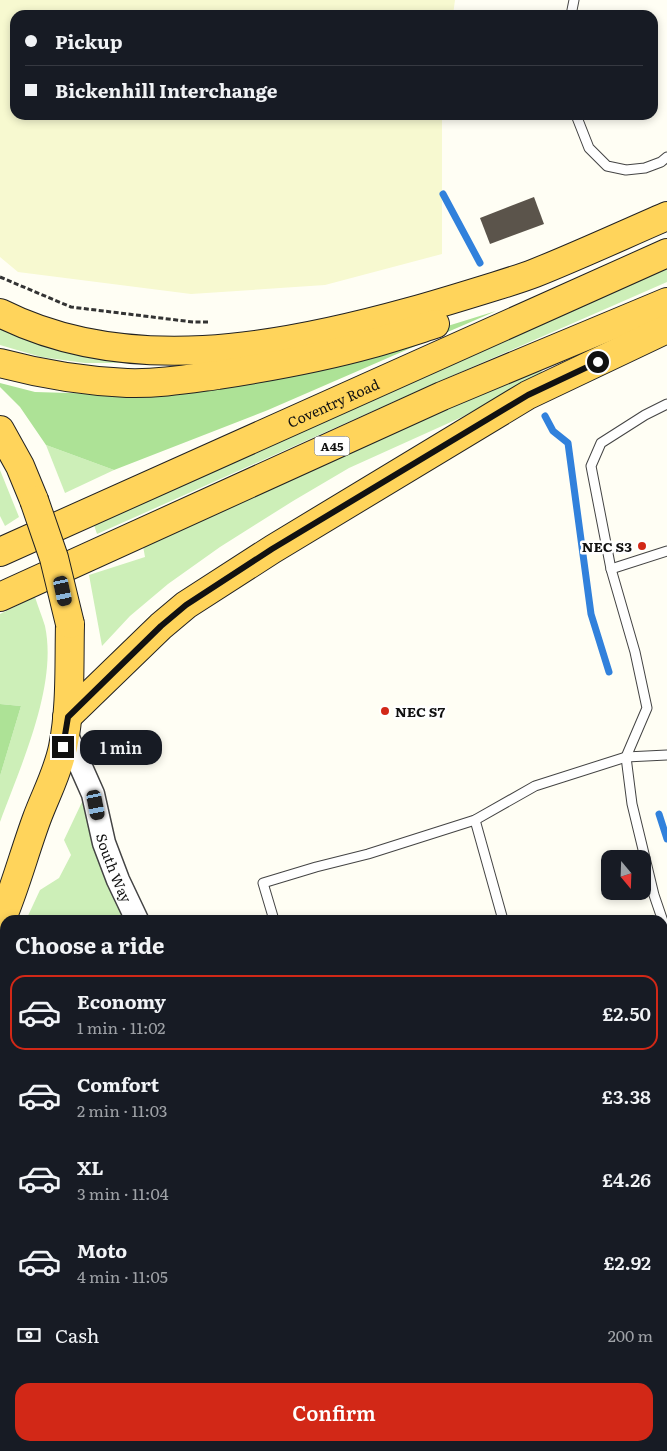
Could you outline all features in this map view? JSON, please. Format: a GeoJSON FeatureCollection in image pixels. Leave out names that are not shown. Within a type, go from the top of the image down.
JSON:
{"type":"FeatureCollection","features":[{"type":"Feature","properties":{"kind":"highway"},"geometry":{"type":"LineString","coordinates":[[0,313],[15,321],[49,333],[128,349],[192,351],[255,346],[317,336],[449,301],[534,274],[667,216]]}},
{"type":"Feature","properties":{"kind":"highway"},"geometry":{"type":"LineString","coordinates":[[0,363],[44,374],[128,383],[169,382],[259,369],[370,344],[474,312],[667,235]]}},
{"type":"Feature","properties":{"kind":"highway","name":"Coventry Road"},"geometry":{"type":"LineString","coordinates":[[0,552],[667,253]]}},
{"type":"Feature","properties":{"kind":"highway","name":"A45"},"geometry":{"type":"LineString","coordinates":[[0,597],[442,396],[667,302]]}},
{"type":"Feature","properties":{"kind":"highway"},"geometry":{"type":"LineString","coordinates":[[66,724],[161,626],[186,605],[272,549],[528,395],[667,329]]}},
{"type":"Feature","properties":{"kind":"highway"},"geometry":{"type":"LineString","coordinates":[[0,430],[20,466],[34,500],[54,558],[70,624],[66,724],[55,776],[37,818],[3,915]]}},
{"type":"Feature","properties":{"kind":"street","name":"South Way"},"geometry":{"type":"LineString","coordinates":[[66,724],[94,794],[104,843],[118,880],[135,915]]}},
{"type":"Feature","properties":{"kind":"lane"},"geometry":{"type":"LineString","coordinates":[[578,120],[589,148],[607,166],[626,170],[644,168],[661,162],[667,157]]}},
{"type":"Feature","properties":{"kind":"lane"},"geometry":{"type":"LineString","coordinates":[[661,915],[654,895],[632,804],[626,757],[647,708],[635,652],[611,569],[591,466],[601,443],[645,415],[667,404]]}},
{"type":"Feature","properties":{"kind":"lane"},"geometry":{"type":"LineString","coordinates":[[611,569],[667,551]]}},
{"type":"Feature","properties":{"kind":"lane"},"geometry":{"type":"LineString","coordinates":[[273,915],[264,883],[368,854],[475,820],[535,786],[626,757],[667,755]]}},
{"type":"Feature","properties":{"kind":"lane"},"geometry":{"type":"LineString","coordinates":[[475,820],[502,915]]}},
{"type":"Feature","properties":{"kind":"path"},"geometry":{"type":"LineString","coordinates":[[0,277],[71,307],[193,322],[211,322]]}},
{"type":"Feature","properties":{"kind":"green space"},"geometry":{"type":"Polygon","coordinates":[[[0,0],[455,0],[454,10],[10,10],[10,120],[442,120],[442,254],[325,285],[191,294],[18,272],[0,257],[0,0]]]}},
{"type":"Feature","properties":{"kind":"green space"},"geometry":{"type":"Polygon","coordinates":[[[667,269],[667,282],[97,534],[94,525],[530,328],[667,269]]]}},
{"type":"Feature","properties":{"kind":"green space"},"geometry":{"type":"Polygon","coordinates":[[[496,311],[268,410],[114,470],[46,445],[20,407],[0,387],[0,383],[35,392],[103,394],[357,354],[496,311]]]}},
{"type":"Feature","properties":{"kind":"green space"},"geometry":{"type":"Polygon","coordinates":[[[0,322],[130,354],[131,363],[85,363],[41,357],[0,345],[0,322]]]}},
{"type":"Feature","properties":{"kind":"green space"},"geometry":{"type":"Polygon","coordinates":[[[539,366],[542,372],[462,417],[349,468],[220,547],[168,584],[130,616],[102,646],[89,575],[145,557],[143,546],[357,448],[457,405],[539,366]]]}},
{"type":"Feature","properties":{"kind":"green space"},"geometry":{"type":"Polygon","coordinates":[[[46,445],[114,470],[65,493],[46,445]]]}},
{"type":"Feature","properties":{"kind":"green space"},"geometry":{"type":"Polygon","coordinates":[[[0,470],[19,517],[5,526],[0,516],[0,470]]]}},
{"type":"Feature","properties":{"kind":"green space"},"geometry":{"type":"Polygon","coordinates":[[[35,597],[45,626],[48,649],[42,700],[35,726],[0,822],[0,776],[21,706],[0,704],[0,614],[35,597]]]}},
{"type":"Feature","properties":{"kind":"green space"},"geometry":{"type":"Polygon","coordinates":[[[0,704],[21,706],[0,776],[0,704]]]}},
{"type":"Feature","properties":{"kind":"green space"},"geometry":{"type":"Polygon","coordinates":[[[82,802],[85,803],[124,915],[28,915],[40,890],[59,878],[71,855],[64,840],[82,802]]]}},
{"type":"Feature","properties":{"kind":"building"},"geometry":{"type":"Polygon","coordinates":[[[534,197],[544,224],[490,244],[480,218],[534,197]]]}},
{"type":"Feature","properties":{"kind":"waterway"},"geometry":{"type":"LineString","coordinates":[[443,194],[480,263]]}},
{"type":"Feature","properties":{"kind":"waterway"},"geometry":{"type":"LineString","coordinates":[[545,416],[553,431],[568,443],[591,614],[609,672]]}},
{"type":"Feature","properties":{"kind":"waterway"},"geometry":{"type":"LineString","coordinates":[[659,814],[667,839]]}},
{"type":"Feature","properties":{"kind":"place","name":"NEC S3"},"geometry":{"type":"Point","coordinates":[642,546]}},
{"type":"Feature","properties":{"kind":"place","name":"NEC S7"},"geometry":{"type":"Point","coordinates":[385,711]}},
{"type":"Feature","properties":{"kind":"route"},"geometry":{"type":"LineString","coordinates":[[63,747],[68,717],[161,626],[186,605],[272,549],[528,395],[598,362]]}}]}
